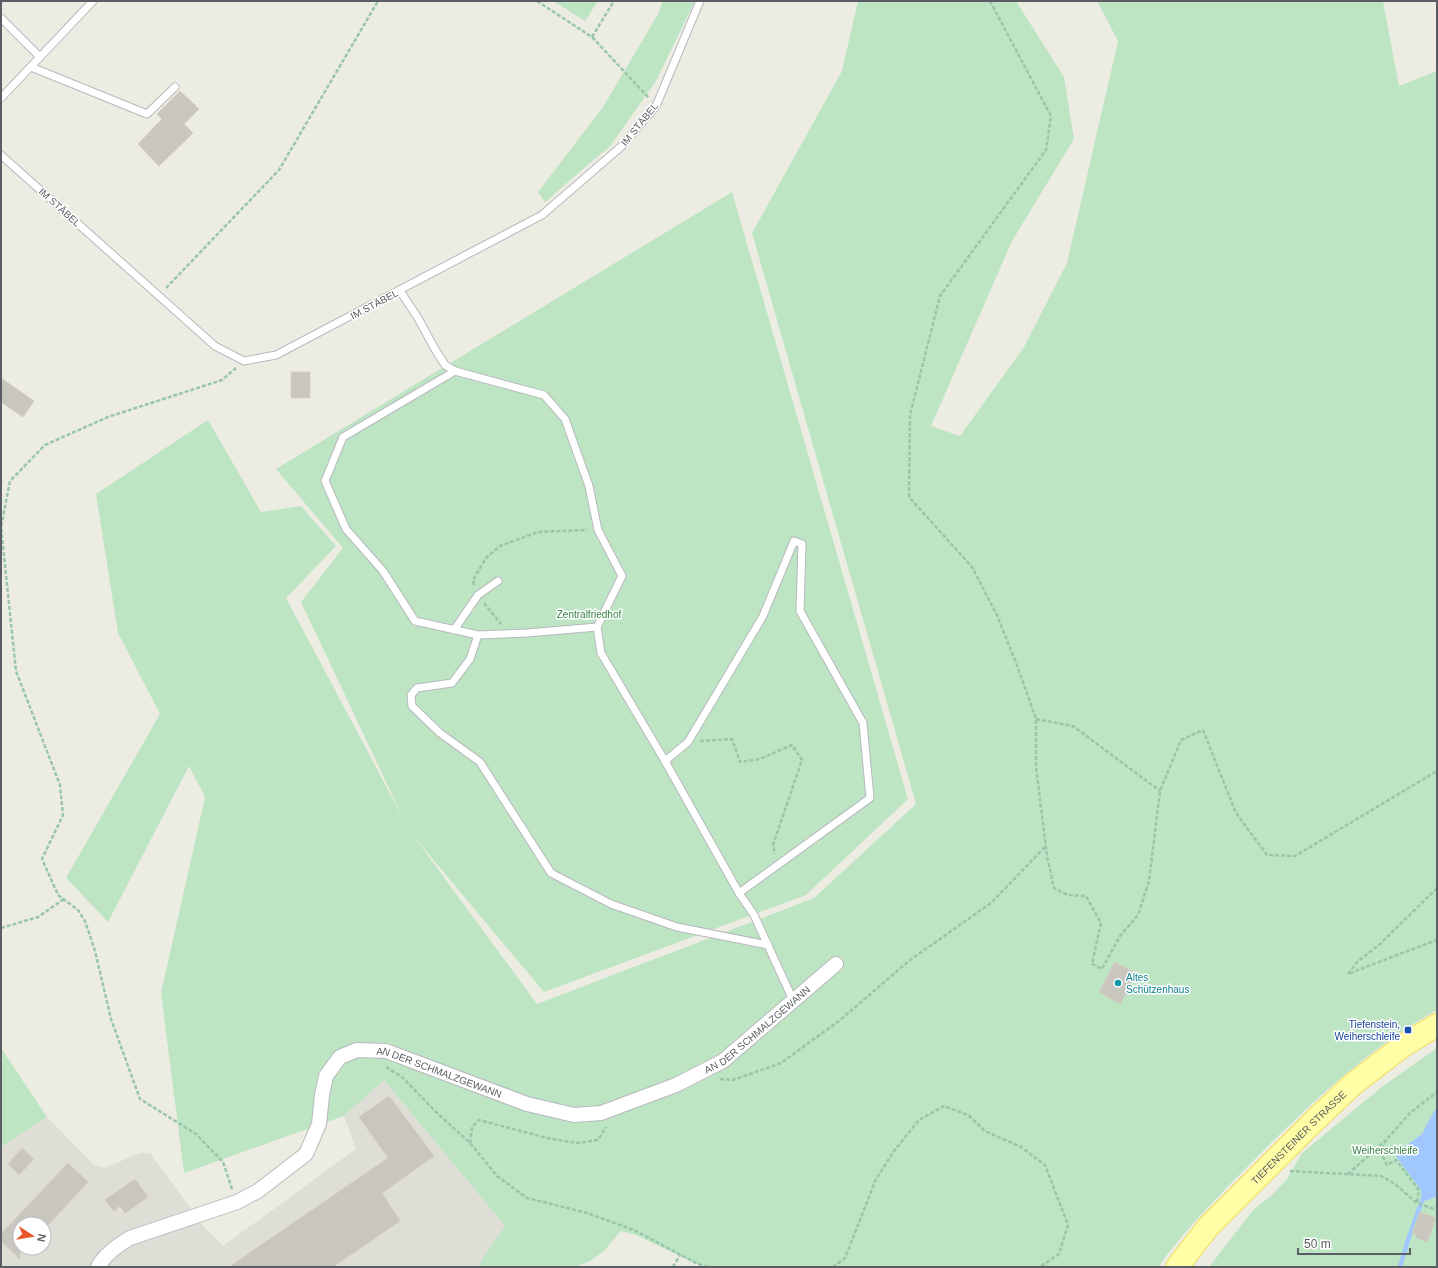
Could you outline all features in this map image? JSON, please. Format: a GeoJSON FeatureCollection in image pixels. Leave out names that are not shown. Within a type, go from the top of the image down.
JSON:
{"type":"FeatureCollection","features":[{"type":"Feature","properties":{"kind":"main road","name":"TIEFENSTEINER STRASSE"},"geometry":{"type":"LineString","coordinates":[[1177,1267],[1208,1227],[1314,1120],[1352,1085],[1404,1045],[1437,1025]]}},
{"type":"Feature","properties":{"kind":"street","name":"AN DER SCHMALZGEWANN"},"geometry":{"type":"LineString","coordinates":[[98,1267],[102,1259],[115,1247],[130,1238],[237,1202],[258,1191],[306,1154],[320,1124],[322,1095],[326,1076],[340,1057],[357,1050],[386,1051],[527,1104],[574,1115],[601,1112],[676,1085],[723,1061],[836,964]]}},
{"type":"Feature","properties":{"kind":"lane"},"geometry":{"type":"LineString","coordinates":[[1,98],[94,1]]}},
{"type":"Feature","properties":{"kind":"lane","name":"IM STÄBEL"},"geometry":{"type":"LineString","coordinates":[[1,155],[215,346],[244,361],[276,355],[542,216],[623,145],[656,106],[700,1]]}},
{"type":"Feature","properties":{"kind":"lane"},"geometry":{"type":"LineString","coordinates":[[1,18],[40,57]]}},
{"type":"Feature","properties":{"kind":"lane"},"geometry":{"type":"LineString","coordinates":[[30,67],[147,114],[175,87]]}},
{"type":"Feature","properties":{"kind":"lane"},"geometry":{"type":"LineString","coordinates":[[400,290],[445,365],[455,371],[544,395],[565,419],[589,486],[598,530],[622,576],[598,627],[601,653],[665,761],[739,894],[754,915],[793,1000]]}},
{"type":"Feature","properties":{"kind":"lane"},"geometry":{"type":"LineString","coordinates":[[455,371],[343,437],[325,481],[346,529],[383,571],[416,621],[478,635],[598,627]]}},
{"type":"Feature","properties":{"kind":"lane"},"geometry":{"type":"LineString","coordinates":[[665,761],[688,742],[763,616],[794,541],[802,544],[800,611],[863,723],[870,798],[739,894]]}},
{"type":"Feature","properties":{"kind":"lane"},"geometry":{"type":"LineString","coordinates":[[454,630],[478,595],[498,581]]}},
{"type":"Feature","properties":{"kind":"lane"},"geometry":{"type":"LineString","coordinates":[[478,635],[470,658],[452,683],[416,688],[411,695],[412,706],[440,733],[480,762],[551,873],[611,904],[678,927],[768,945]]}},
{"type":"Feature","properties":{"kind":"path"},"geometry":{"type":"LineString","coordinates":[[159,295],[279,170],[378,1]]}},
{"type":"Feature","properties":{"kind":"path"},"geometry":{"type":"LineString","coordinates":[[538,1],[592,38],[656,106]]}},
{"type":"Feature","properties":{"kind":"path"},"geometry":{"type":"LineString","coordinates":[[592,38],[614,1]]}},
{"type":"Feature","properties":{"kind":"path"},"geometry":{"type":"LineString","coordinates":[[990,1],[1051,116],[1046,150],[940,296],[910,415],[909,497],[972,567],[997,615],[1018,668],[1036,719],[1036,767],[1046,847],[1054,888],[1067,895],[1086,896],[1101,923],[1092,964],[1102,969],[1120,936],[1138,915],[1149,881],[1160,791],[1180,740],[1202,730],[1236,812],[1267,855],[1295,856],[1437,771]]}},
{"type":"Feature","properties":{"kind":"path"},"geometry":{"type":"LineString","coordinates":[[237,1202],[223,1162],[196,1134],[140,1099],[111,1019],[95,951],[85,921],[78,910],[58,895],[42,859],[63,815],[60,785],[16,671],[1,527],[10,481],[45,445],[108,417],[222,380],[244,361]]}},
{"type":"Feature","properties":{"kind":"path"},"geometry":{"type":"LineString","coordinates":[[508,634],[474,590],[473,580],[486,558],[500,546],[538,532],[598,530]]}},
{"type":"Feature","properties":{"kind":"path"},"geometry":{"type":"LineString","coordinates":[[1036,719],[1073,726],[1160,791]]}},
{"type":"Feature","properties":{"kind":"path"},"geometry":{"type":"LineString","coordinates":[[688,742],[732,739],[740,762],[760,759],[792,745],[802,760],[773,845],[776,867]]}},
{"type":"Feature","properties":{"kind":"path"},"geometry":{"type":"LineString","coordinates":[[718,1079],[733,1080],[780,1063],[839,1022],[910,960],[991,903],[1046,847]]}},
{"type":"Feature","properties":{"kind":"path"},"geometry":{"type":"LineString","coordinates":[[1437,888],[1380,944],[1357,962],[1348,974],[1437,940]]}},
{"type":"Feature","properties":{"kind":"path"},"geometry":{"type":"LineString","coordinates":[[1,928],[38,917],[64,899]]}},
{"type":"Feature","properties":{"kind":"path"},"geometry":{"type":"LineString","coordinates":[[381,1065],[402,1077],[470,1144],[497,1176],[527,1198],[593,1215],[634,1230],[696,1263],[707,1267]]}},
{"type":"Feature","properties":{"kind":"path"},"geometry":{"type":"LineString","coordinates":[[1348,1174],[1386,1140],[1410,1113],[1437,1092]]}},
{"type":"Feature","properties":{"kind":"path"},"geometry":{"type":"LineString","coordinates":[[833,1267],[845,1258],[876,1179],[894,1151],[919,1120],[944,1106],[968,1116],[985,1131],[1021,1147],[1045,1165],[1068,1225],[1059,1254],[1040,1267]]}},
{"type":"Feature","properties":{"kind":"path"},"geometry":{"type":"LineString","coordinates":[[470,1144],[472,1127],[479,1120],[547,1138],[577,1143],[598,1140],[608,1123],[601,1112]]}},
{"type":"Feature","properties":{"kind":"path"},"geometry":{"type":"LineString","coordinates":[[1386,1140],[1381,1153],[1387,1165],[1396,1160],[1419,1190],[1417,1203]]}},
{"type":"Feature","properties":{"kind":"path"},"geometry":{"type":"LineString","coordinates":[[1264,1170],[1381,1176],[1395,1184],[1417,1203],[1437,1210]]}},
{"type":"Feature","properties":{"kind":"path"},"geometry":{"type":"LineString","coordinates":[[673,1267],[680,1254]]}},
{"type":"Feature","properties":{"kind":"shaded area"},"geometry":{"type":"Polygon","coordinates":[[[384,1080],[505,1226],[477,1267],[1,1267],[1,1147],[47,1117],[93,1164],[105,1168],[140,1153],[150,1153],[205,1228],[223,1246],[356,1149],[344,1116],[384,1080]]]}},
{"type":"Feature","properties":{"kind":"green space"},"geometry":{"type":"Polygon","coordinates":[[[553,1],[598,1],[585,21],[553,1]]]}},
{"type":"Feature","properties":{"kind":"green space"},"geometry":{"type":"Polygon","coordinates":[[[663,1],[695,1],[656,81],[611,145],[545,202],[538,192],[603,107],[658,14],[663,1]]]}},
{"type":"Feature","properties":{"kind":"green space","name":"Zentralfriedhof"},"geometry":{"type":"Polygon","coordinates":[[[858,1],[1016,1],[1064,77],[1074,139],[1012,241],[931,426],[960,436],[1024,347],[1067,263],[1118,41],[1097,1],[1383,1],[1399,86],[1437,71],[1437,1010],[1388,1041],[1342,1077],[1320,1097],[1277,1137],[1218,1197],[1169,1252],[1158,1267],[703,1267],[636,1235],[621,1231],[604,1251],[590,1261],[575,1267],[477,1267],[505,1226],[384,1080],[344,1116],[184,1173],[161,993],[205,797],[189,766],[108,922],[66,878],[160,714],[118,633],[96,494],[208,420],[261,512],[301,506],[336,546],[286,598],[403,818],[301,602],[343,548],[276,469],[732,192],[908,799],[806,895],[544,992],[415,838],[537,1004],[814,898],[916,804],[752,233],[842,71],[858,1]]]}},
{"type":"Feature","properties":{"kind":"green space"},"geometry":{"type":"Polygon","coordinates":[[[1,1048],[47,1117],[1,1147],[1,1048]]]}},
{"type":"Feature","properties":{"kind":"green space","name":"Weiherschleife"},"geometry":{"type":"Polygon","coordinates":[[[1437,1048],[1437,1267],[1209,1267],[1253,1210],[1271,1196],[1287,1179],[1302,1153],[1383,1086],[1437,1048]]]}},
{"type":"Feature","properties":{"kind":"water"},"geometry":{"type":"Polygon","coordinates":[[[1437,1109],[1437,1196],[1426,1201],[1421,1195],[1421,1190],[1395,1155],[1422,1134],[1434,1111],[1437,1109]]]}},
{"type":"Feature","properties":{"kind":"building"},"geometry":{"type":"Polygon","coordinates":[[[180,91],[199,109],[184,124],[193,133],[159,166],[138,144],[162,119],[157,114],[180,91]]]}},
{"type":"Feature","properties":{"kind":"building"},"geometry":{"type":"Polygon","coordinates":[[[291,372],[310,372],[310,398],[291,398],[291,372]]]}},
{"type":"Feature","properties":{"kind":"building"},"geometry":{"type":"Polygon","coordinates":[[[1,378],[34,401],[23,417],[1,402],[1,378]]]}},
{"type":"Feature","properties":{"kind":"building","name":"Altes Schützenhaus"},"geometry":{"type":"Polygon","coordinates":[[[1115,962],[1137,974],[1120,1004],[1099,992],[1115,962]]]}},
{"type":"Feature","properties":{"kind":"building"},"geometry":{"type":"Polygon","coordinates":[[[389,1096],[434,1156],[382,1193],[400,1221],[333,1267],[229,1267],[388,1158],[359,1117],[389,1096]]]}},
{"type":"Feature","properties":{"kind":"building"},"geometry":{"type":"Polygon","coordinates":[[[22,1148],[34,1159],[19,1175],[8,1164],[22,1148]]]}},
{"type":"Feature","properties":{"kind":"building"},"geometry":{"type":"Polygon","coordinates":[[[68,1163],[88,1182],[52,1221],[52,1216],[18,1216],[68,1163]]]}},
{"type":"Feature","properties":{"kind":"building"},"geometry":{"type":"Polygon","coordinates":[[[135,1179],[148,1197],[125,1213],[120,1206],[114,1211],[105,1200],[135,1179]]]}},
{"type":"Feature","properties":{"kind":"building"},"geometry":{"type":"Polygon","coordinates":[[[1420,1212],[1436,1218],[1427,1242],[1415,1237],[1416,1234],[1412,1233],[1420,1212]]]}},
{"type":"Feature","properties":{"kind":"building"},"geometry":{"type":"Polygon","coordinates":[[[12,1222],[12,1251],[1,1241],[1,1234],[12,1222]]]}},
{"type":"Feature","properties":{"kind":"waterway"},"geometry":{"type":"LineString","coordinates":[[1400,1267],[1423,1198],[1427,1193]]}},
{"type":"Feature","properties":{"kind":"place","name":"Altes Schützenhaus"},"geometry":{"type":"Point","coordinates":[1118,983]}},
{"type":"Feature","properties":{"kind":"place","name":"Tiefenstein, Weiherschleife"},"geometry":{"type":"Point","coordinates":[1408,1030]}}]}
